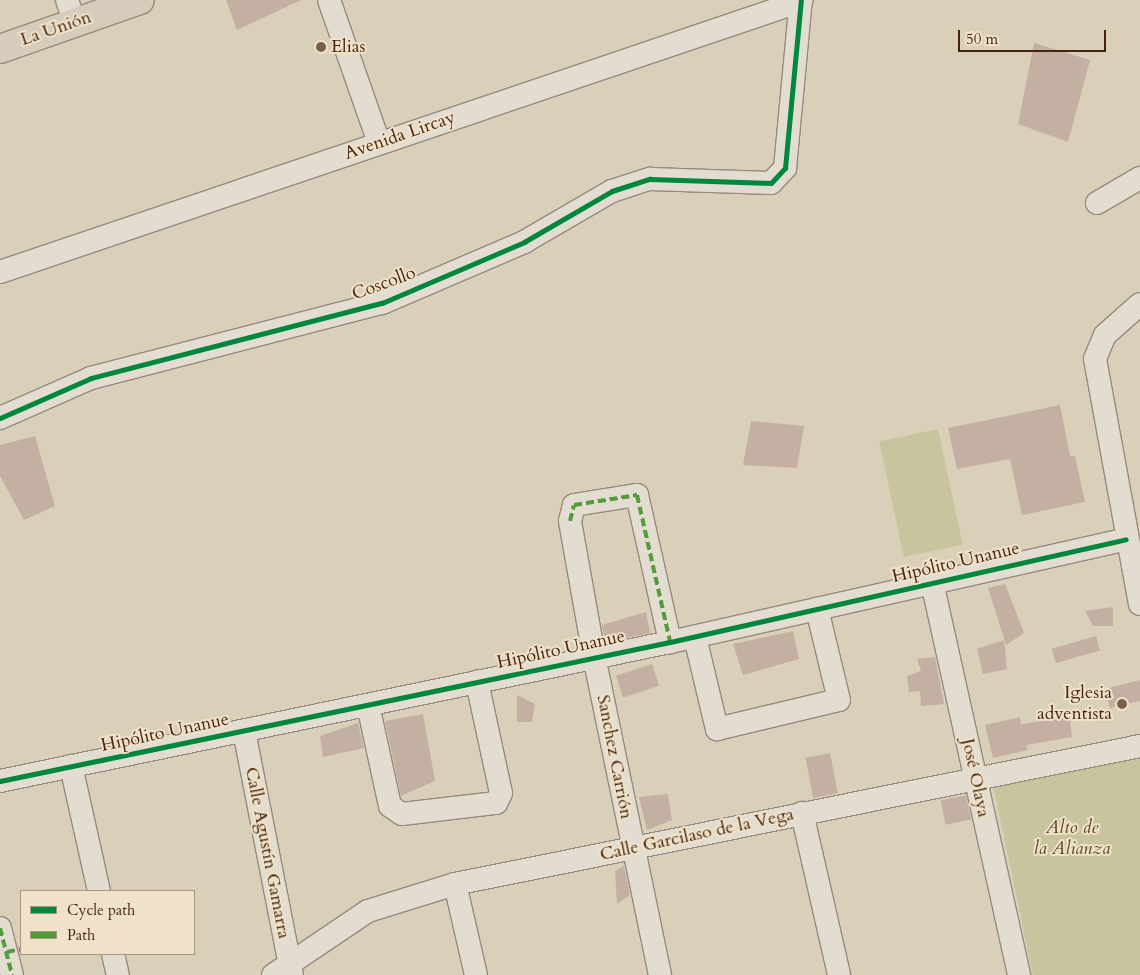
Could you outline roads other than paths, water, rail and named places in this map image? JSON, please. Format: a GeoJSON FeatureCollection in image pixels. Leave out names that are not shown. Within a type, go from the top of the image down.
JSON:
{"type":"FeatureCollection","features":[{"type":"Feature","properties":{"kind":"main road","name":"La Unión"},"geometry":{"type":"LineString","coordinates":[[0,48],[71,12],[140,0]]}},
{"type":"Feature","properties":{"kind":"street"},"geometry":{"type":"LineString","coordinates":[[329,0],[379,143]]}},
{"type":"Feature","properties":{"kind":"street","name":"Avenida Lircay"},"geometry":{"type":"LineString","coordinates":[[0,272],[801,0]]}},
{"type":"Feature","properties":{"kind":"street","name":"Coscollo"},"geometry":{"type":"LineString","coordinates":[[0,418],[90,378],[382,303],[524,242],[612,191],[650,179],[771,183],[785,168],[801,0]]}},
{"type":"Feature","properties":{"kind":"street"},"geometry":{"type":"LineString","coordinates":[[1097,203],[1140,178]]}},
{"type":"Feature","properties":{"kind":"street"},"geometry":{"type":"LineString","coordinates":[[1140,304],[1105,335],[1095,360],[1126,539],[1140,604]]}},
{"type":"Feature","properties":{"kind":"street","name":"Sanchez Carrión"},"geometry":{"type":"LineString","coordinates":[[660,975],[594,656],[570,521],[574,505],[637,495],[670,642]]}},
{"type":"Feature","properties":{"kind":"street","name":"Hipólito Unanue"},"geometry":{"type":"LineString","coordinates":[[0,781],[594,656],[695,637],[1126,539]]}},
{"type":"Feature","properties":{"kind":"street","name":"José Olaya"},"geometry":{"type":"LineString","coordinates":[[932,582],[1019,975]]}},
{"type":"Feature","properties":{"kind":"street"},"geometry":{"type":"LineString","coordinates":[[695,637],[717,729],[839,700],[817,609]]}},
{"type":"Feature","properties":{"kind":"street"},"geometry":{"type":"LineString","coordinates":[[368,705],[390,806],[402,814],[496,803],[501,793],[477,682]]}},
{"type":"Feature","properties":{"kind":"street","name":"Calle Agustín Gamarra"},"geometry":{"type":"LineString","coordinates":[[244,731],[285,972]]}},
{"type":"Feature","properties":{"kind":"street","name":"Calle Garcilaso de la Vega"},"geometry":{"type":"LineString","coordinates":[[285,972],[368,911],[455,884],[633,849],[975,777],[1140,746]]}},
{"type":"Feature","properties":{"kind":"street"},"geometry":{"type":"LineString","coordinates":[[71,766],[99,890]]}},
{"type":"Feature","properties":{"kind":"street"},"geometry":{"type":"LineString","coordinates":[[802,813],[839,975]]}},
{"type":"Feature","properties":{"kind":"street"},"geometry":{"type":"LineString","coordinates":[[455,884],[476,975]]}},
{"type":"Feature","properties":{"kind":"street"},"geometry":{"type":"LineString","coordinates":[[0,928],[14,951],[12,975]]}},
{"type":"Feature","properties":{"kind":"street"},"geometry":{"type":"LineString","coordinates":[[114,955],[118,975]]}},
{"type":"Feature","properties":{"kind":"place","name":"Elias"},"geometry":{"type":"Point","coordinates":[321,47]}},
{"type":"Feature","properties":{"kind":"place","name":"Iglesia adventista"},"geometry":{"type":"Point","coordinates":[1122,704]}},
{"type":"Feature","properties":{"kind":"park label","name":"Alto de la Alianza"},"geometry":{"type":"Point","coordinates":[1072,840]}}]}
